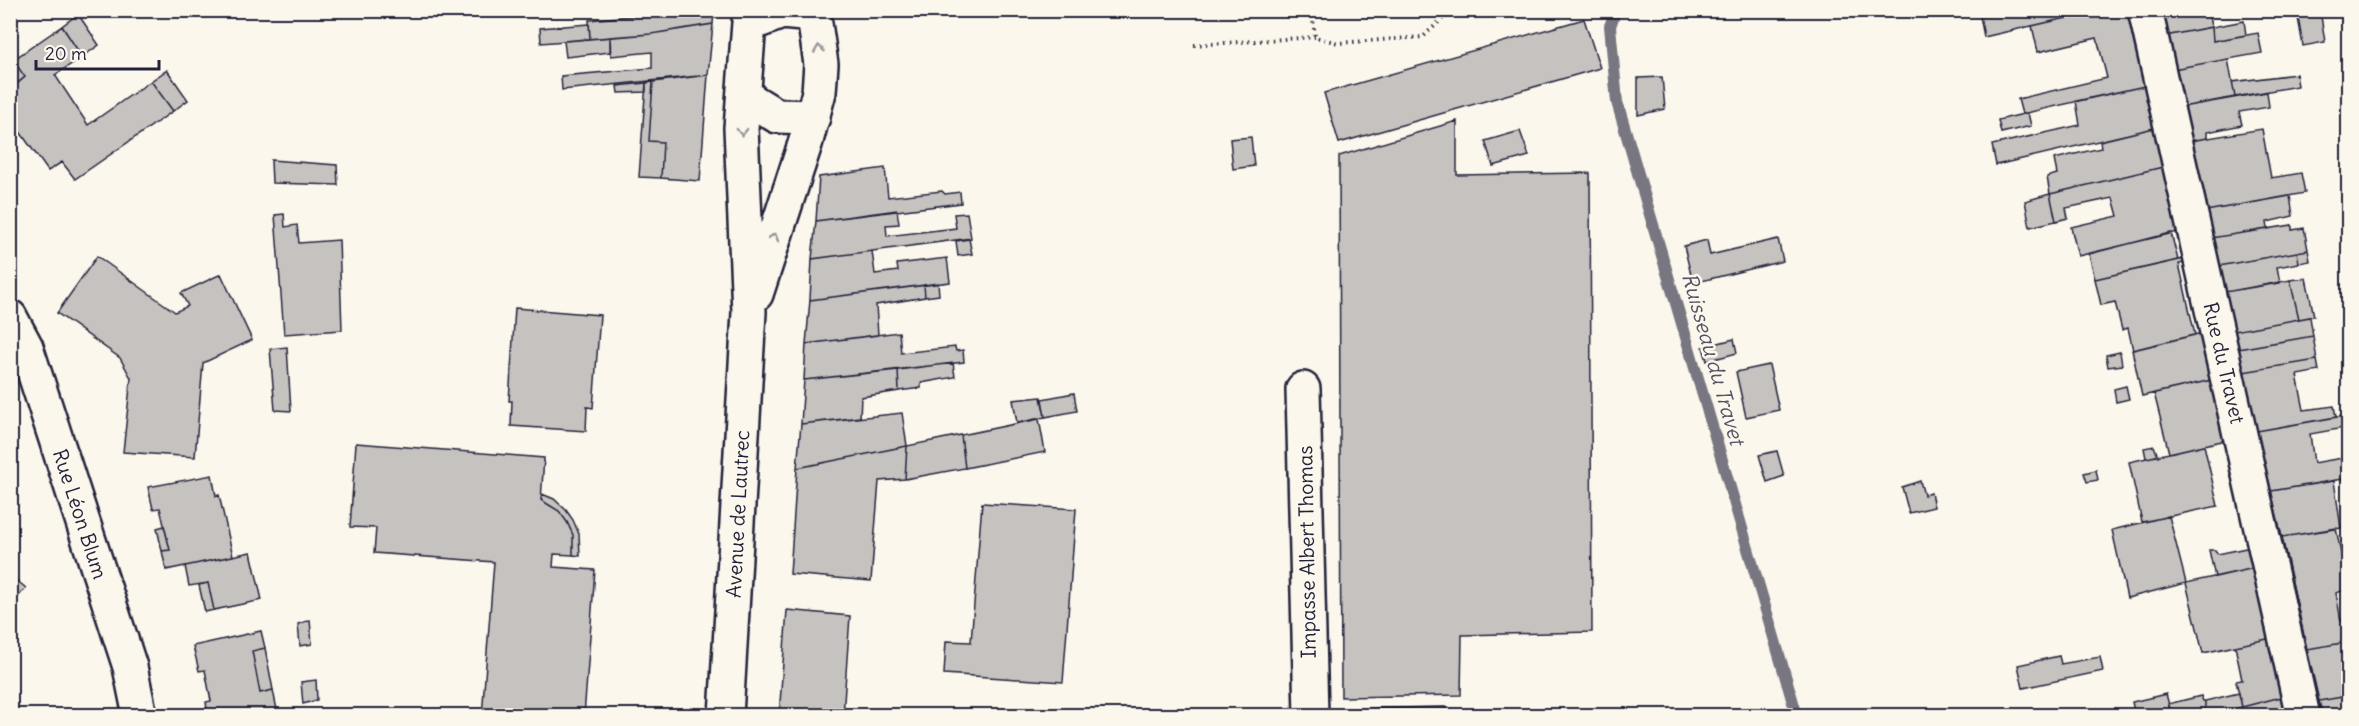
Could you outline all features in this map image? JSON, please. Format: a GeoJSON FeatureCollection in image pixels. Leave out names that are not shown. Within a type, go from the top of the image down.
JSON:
{"type":"FeatureCollection","features":[{"type":"Feature","properties":{"kind":"street","name":"Rue du Travet"},"geometry":{"type":"LineString","coordinates":[[2145,10],[2303,716]]}},
{"type":"Feature","properties":{"kind":"street"},"geometry":{"type":"LineString","coordinates":[[750,17],[782,12],[813,13]]}},
{"type":"Feature","properties":{"kind":"street","name":"Avenue de Lautrec"},"geometry":{"type":"LineString","coordinates":[[749,312],[813,117],[819,92],[821,64],[813,13]]}},
{"type":"Feature","properties":{"kind":"street","name":"Avenue de Lautrec"},"geometry":{"type":"LineString","coordinates":[[726,716],[749,312],[741,128],[750,17]]}},
{"type":"Feature","properties":{"kind":"street"},"geometry":{"type":"LineString","coordinates":[[744,96],[777,116],[813,117]]}},
{"type":"Feature","properties":{"kind":"street","name":"Rue Léon Blum"},"geometry":{"type":"LineString","coordinates":[[10,317],[26,347],[130,667],[140,716]]}},
{"type":"Feature","properties":{"kind":"street","name":"Impasse Albert Thomas"},"geometry":{"type":"LineString","coordinates":[[1303,389],[1311,716]]}},
{"type":"Feature","properties":{"kind":"path"},"geometry":{"type":"LineString","coordinates":[[1312,10],[1315,37]]}},
{"type":"Feature","properties":{"kind":"path"},"geometry":{"type":"LineString","coordinates":[[1194,45],[1315,37],[1338,44],[1423,37],[1442,19],[1444,10]]}},
{"type":"Feature","properties":{"kind":"building"},"geometry":{"type":"Polygon","coordinates":[[[650,10],[714,10],[713,24],[651,34],[590,39],[589,20],[650,14],[650,10]]]}},
{"type":"Feature","properties":{"kind":"building"},"geometry":{"type":"Polygon","coordinates":[[[2005,10],[2101,10],[1984,37],[1980,16],[2005,10]]]}},
{"type":"Feature","properties":{"kind":"building"},"geometry":{"type":"Polygon","coordinates":[[[2101,10],[2128,10],[2145,86],[2022,114],[2018,99],[2107,78],[2097,38],[2038,52],[2032,26],[2101,10]]]}},
{"type":"Feature","properties":{"kind":"building"},"geometry":{"type":"Polygon","coordinates":[[[2159,10],[2208,10],[2211,27],[2165,36],[2159,10]]]}},
{"type":"Feature","properties":{"kind":"building"},"geometry":{"type":"Polygon","coordinates":[[[2320,10],[2325,42],[2303,46],[2297,12],[2320,10]]]}},
{"type":"Feature","properties":{"kind":"building"},"geometry":{"type":"Polygon","coordinates":[[[78,14],[99,45],[82,57],[62,26],[78,14]]]}},
{"type":"Feature","properties":{"kind":"building"},"geometry":{"type":"Polygon","coordinates":[[[1584,19],[1600,68],[1339,143],[1324,93],[1584,19]]]}},
{"type":"Feature","properties":{"kind":"building"},"geometry":{"type":"Polygon","coordinates":[[[2244,21],[2246,35],[2213,41],[2212,27],[2244,21]]]}},
{"type":"Feature","properties":{"kind":"building"},"geometry":{"type":"Polygon","coordinates":[[[589,24],[590,39],[541,43],[540,28],[589,24]]]}},
{"type":"Feature","properties":{"kind":"building"},"geometry":{"type":"Polygon","coordinates":[[[713,24],[708,75],[562,90],[561,76],[652,68],[652,52],[611,56],[610,37],[651,34],[713,24]]]}},
{"type":"Feature","properties":{"kind":"building"},"geometry":{"type":"Polygon","coordinates":[[[62,26],[82,57],[55,75],[88,125],[151,81],[173,111],[75,179],[62,162],[48,171],[10,118],[10,89],[25,77],[13,60],[62,26]]]}},
{"type":"Feature","properties":{"kind":"building"},"geometry":{"type":"Polygon","coordinates":[[[2212,27],[2213,41],[2258,33],[2262,53],[2173,69],[2165,36],[2212,27]]]}},
{"type":"Feature","properties":{"kind":"building"},"geometry":{"type":"Polygon","coordinates":[[[610,37],[610,52],[566,57],[564,41],[610,37]]]}},
{"type":"Feature","properties":{"kind":"building"},"geometry":{"type":"Polygon","coordinates":[[[2228,59],[2235,97],[2182,107],[2173,69],[2228,59]]]}},
{"type":"Feature","properties":{"kind":"building"},"geometry":{"type":"Polygon","coordinates":[[[13,60],[25,77],[11,89],[10,62],[13,60]]]}},
{"type":"Feature","properties":{"kind":"building"},"geometry":{"type":"Polygon","coordinates":[[[167,70],[188,100],[173,111],[151,81],[167,70]]]}},
{"type":"Feature","properties":{"kind":"building"},"geometry":{"type":"Polygon","coordinates":[[[2296,74],[2298,86],[2235,97],[2232,82],[2296,74]]]}},
{"type":"Feature","properties":{"kind":"building"},"geometry":{"type":"Polygon","coordinates":[[[708,75],[700,181],[661,178],[663,142],[649,141],[653,82],[708,75]]]}},
{"type":"Feature","properties":{"kind":"building"},"geometry":{"type":"Polygon","coordinates":[[[1662,77],[1665,109],[1638,115],[1638,78],[1662,77]]]}},
{"type":"Feature","properties":{"kind":"building"},"geometry":{"type":"Polygon","coordinates":[[[653,82],[649,141],[663,142],[661,178],[639,177],[646,83],[653,82]]]}},
{"type":"Feature","properties":{"kind":"building"},"geometry":{"type":"Polygon","coordinates":[[[646,83],[646,92],[618,93],[617,86],[646,83]]]}},
{"type":"Feature","properties":{"kind":"building"},"geometry":{"type":"Polygon","coordinates":[[[2145,86],[2154,128],[1996,165],[1992,145],[2080,125],[2076,101],[2145,86]]]}},
{"type":"Feature","properties":{"kind":"building"},"geometry":{"type":"Polygon","coordinates":[[[2267,92],[2269,107],[2239,112],[2242,125],[2207,132],[2207,138],[2190,141],[2182,107],[2267,92]]]}},
{"type":"Feature","properties":{"kind":"building"},"geometry":{"type":"Polygon","coordinates":[[[2028,113],[2031,126],[2001,133],[1998,120],[2028,113]]]}},
{"type":"Feature","properties":{"kind":"building"},"geometry":{"type":"Polygon","coordinates":[[[1457,121],[1457,175],[1590,173],[1592,632],[1462,635],[1461,695],[1341,697],[1339,156],[1457,121]]]}},
{"type":"Feature","properties":{"kind":"building"},"geometry":{"type":"Polygon","coordinates":[[[2154,128],[2163,167],[2050,194],[2047,177],[2057,174],[2054,159],[2101,148],[2100,141],[2154,128]]]}},
{"type":"Feature","properties":{"kind":"building"},"geometry":{"type":"Polygon","coordinates":[[[2262,129],[2271,178],[2301,173],[2305,193],[2206,211],[2190,141],[2262,129]]]}},
{"type":"Feature","properties":{"kind":"building"},"geometry":{"type":"Polygon","coordinates":[[[1520,131],[1529,156],[1493,166],[1485,141],[1520,131]]]}},
{"type":"Feature","properties":{"kind":"building"},"geometry":{"type":"Polygon","coordinates":[[[1251,137],[1254,166],[1233,169],[1230,139],[1251,137]]]}},
{"type":"Feature","properties":{"kind":"building"},"geometry":{"type":"Polygon","coordinates":[[[271,160],[337,165],[338,185],[272,183],[271,160]]]}},
{"type":"Feature","properties":{"kind":"building"},"geometry":{"type":"Polygon","coordinates":[[[2163,167],[2178,232],[2078,256],[2071,227],[2118,216],[2113,198],[2066,208],[2068,218],[2056,221],[2050,194],[2163,167]]]}},
{"type":"Feature","properties":{"kind":"building"},"geometry":{"type":"Polygon","coordinates":[[[885,168],[888,197],[942,191],[945,194],[960,192],[961,203],[816,221],[819,177],[885,168]]]}},
{"type":"Feature","properties":{"kind":"building"},"geometry":{"type":"Polygon","coordinates":[[[2050,194],[2056,221],[2030,227],[2025,201],[2050,194]]]}},
{"type":"Feature","properties":{"kind":"building"},"geometry":{"type":"Polygon","coordinates":[[[2290,196],[2293,216],[2267,222],[2268,229],[2211,238],[2206,211],[2290,196]]]}},
{"type":"Feature","properties":{"kind":"building"},"geometry":{"type":"Polygon","coordinates":[[[897,210],[899,224],[886,225],[887,236],[956,228],[954,214],[967,213],[971,238],[812,259],[816,221],[897,210]]]}},
{"type":"Feature","properties":{"kind":"building"},"geometry":{"type":"Polygon","coordinates":[[[284,214],[285,227],[297,225],[299,243],[339,240],[342,330],[284,334],[275,215],[284,214]]]}},
{"type":"Feature","properties":{"kind":"building"},"geometry":{"type":"Polygon","coordinates":[[[2292,225],[2292,230],[2304,228],[2308,250],[2219,266],[2211,238],[2292,225]]]}},
{"type":"Feature","properties":{"kind":"building"},"geometry":{"type":"Polygon","coordinates":[[[2171,233],[2178,260],[2095,279],[2089,254],[2171,233]]]}},
{"type":"Feature","properties":{"kind":"building"},"geometry":{"type":"Polygon","coordinates":[[[969,239],[972,254],[958,256],[956,241],[969,239]]]}},
{"type":"Feature","properties":{"kind":"building"},"geometry":{"type":"Polygon","coordinates":[[[1778,239],[1783,261],[1693,283],[1684,246],[1707,240],[1710,255],[1778,239]]]}},
{"type":"Feature","properties":{"kind":"building"},"geometry":{"type":"Polygon","coordinates":[[[2308,250],[2310,261],[2299,263],[2297,252],[2308,250]]]}},
{"type":"Feature","properties":{"kind":"building"},"geometry":{"type":"Polygon","coordinates":[[[872,251],[875,274],[898,271],[897,264],[947,258],[950,282],[810,300],[812,259],[872,251]]]}},
{"type":"Feature","properties":{"kind":"building"},"geometry":{"type":"Polygon","coordinates":[[[2297,252],[2299,263],[2277,267],[2280,283],[2225,292],[2219,266],[2297,252]]]}},
{"type":"Feature","properties":{"kind":"building"},"geometry":{"type":"Polygon","coordinates":[[[97,256],[175,312],[188,306],[181,293],[221,274],[252,340],[203,363],[195,457],[123,452],[131,378],[120,358],[57,313],[97,256]]]}},
{"type":"Feature","properties":{"kind":"building"},"geometry":{"type":"Polygon","coordinates":[[[2184,259],[2185,263],[2179,264],[2195,335],[2133,350],[2128,328],[2122,330],[2115,302],[2101,305],[2095,279],[2184,259]]]}},
{"type":"Feature","properties":{"kind":"building"},"geometry":{"type":"Polygon","coordinates":[[[2306,278],[2314,316],[2299,319],[2290,280],[2306,278]]]}},
{"type":"Feature","properties":{"kind":"building"},"geometry":{"type":"Polygon","coordinates":[[[2290,280],[2299,319],[2234,331],[2225,292],[2290,280]]]}},
{"type":"Feature","properties":{"kind":"building"},"geometry":{"type":"Polygon","coordinates":[[[938,283],[939,295],[925,297],[924,285],[938,283]]]}},
{"type":"Feature","properties":{"kind":"building"},"geometry":{"type":"Polygon","coordinates":[[[924,285],[925,297],[876,305],[878,335],[806,344],[810,300],[924,285]]]}},
{"type":"Feature","properties":{"kind":"building"},"geometry":{"type":"Polygon","coordinates":[[[515,308],[600,315],[593,408],[587,407],[586,431],[511,426],[512,401],[509,401],[515,308]]]}},
{"type":"Feature","properties":{"kind":"building"},"geometry":{"type":"Polygon","coordinates":[[[2310,317],[2313,336],[2238,349],[2234,331],[2310,317]]]}},
{"type":"Feature","properties":{"kind":"building"},"geometry":{"type":"Polygon","coordinates":[[[899,332],[901,353],[955,347],[956,351],[963,350],[964,362],[804,380],[806,344],[899,332]]]}},
{"type":"Feature","properties":{"kind":"building"},"geometry":{"type":"Polygon","coordinates":[[[2202,333],[2212,380],[2142,396],[2132,350],[2202,333]]]}},
{"type":"Feature","properties":{"kind":"building"},"geometry":{"type":"Polygon","coordinates":[[[2313,336],[2317,360],[2243,372],[2238,349],[2313,336]]]}},
{"type":"Feature","properties":{"kind":"building"},"geometry":{"type":"Polygon","coordinates":[[[1734,339],[1737,353],[1707,361],[1703,347],[1734,339]]]}},
{"type":"Feature","properties":{"kind":"building"},"geometry":{"type":"Polygon","coordinates":[[[287,347],[291,411],[275,410],[270,349],[287,347]]]}},
{"type":"Feature","properties":{"kind":"building"},"geometry":{"type":"Polygon","coordinates":[[[2120,352],[2122,365],[2108,367],[2106,355],[2120,352]]]}},
{"type":"Feature","properties":{"kind":"building"},"geometry":{"type":"Polygon","coordinates":[[[2317,360],[2319,371],[2297,375],[2304,410],[2334,406],[2336,417],[2257,431],[2243,372],[2317,360]]]}},
{"type":"Feature","properties":{"kind":"building"},"geometry":{"type":"Polygon","coordinates":[[[953,363],[955,377],[921,383],[921,388],[899,391],[898,370],[953,363]]]}},
{"type":"Feature","properties":{"kind":"building"},"geometry":{"type":"Polygon","coordinates":[[[1769,365],[1779,410],[1746,417],[1736,372],[1769,365]]]}},
{"type":"Feature","properties":{"kind":"building"},"geometry":{"type":"Polygon","coordinates":[[[898,370],[899,391],[861,397],[860,417],[801,424],[804,380],[898,370]]]}},
{"type":"Feature","properties":{"kind":"building"},"geometry":{"type":"Polygon","coordinates":[[[2212,380],[2226,440],[2169,453],[2154,393],[2212,380]]]}},
{"type":"Feature","properties":{"kind":"building"},"geometry":{"type":"Polygon","coordinates":[[[2126,386],[2129,399],[2116,402],[2114,389],[2126,386]]]}},
{"type":"Feature","properties":{"kind":"building"},"geometry":{"type":"Polygon","coordinates":[[[1074,393],[1077,411],[1045,417],[1042,399],[1074,393]]]}},
{"type":"Feature","properties":{"kind":"building"},"geometry":{"type":"Polygon","coordinates":[[[1041,397],[1045,417],[1017,423],[1013,400],[1041,397]]]}},
{"type":"Feature","properties":{"kind":"building"},"geometry":{"type":"Polygon","coordinates":[[[902,413],[907,446],[797,468],[801,424],[902,413]]]}},
{"type":"Feature","properties":{"kind":"building"},"geometry":{"type":"Polygon","coordinates":[[[2343,416],[2344,428],[2310,434],[2314,463],[2348,457],[2348,478],[2271,491],[2257,431],[2343,416]]]}},
{"type":"Feature","properties":{"kind":"building"},"geometry":{"type":"Polygon","coordinates":[[[1039,419],[1045,452],[965,468],[961,435],[1039,419]]]}},
{"type":"Feature","properties":{"kind":"building"},"geometry":{"type":"Polygon","coordinates":[[[961,435],[965,468],[905,479],[907,446],[961,435]]]}},
{"type":"Feature","properties":{"kind":"building"},"geometry":{"type":"Polygon","coordinates":[[[356,443],[544,458],[541,500],[559,511],[573,535],[573,555],[554,554],[553,567],[595,570],[584,716],[482,716],[494,562],[374,553],[376,528],[350,527],[356,443]]]}},
{"type":"Feature","properties":{"kind":"building"},"geometry":{"type":"Polygon","coordinates":[[[2204,445],[2218,506],[2142,522],[2129,462],[2204,445]]]}},
{"type":"Feature","properties":{"kind":"building"},"geometry":{"type":"Polygon","coordinates":[[[907,446],[905,479],[879,481],[871,581],[790,574],[797,468],[907,446]]]}},
{"type":"Feature","properties":{"kind":"building"},"geometry":{"type":"Polygon","coordinates":[[[2154,446],[2158,456],[2146,458],[2144,448],[2154,446]]]}},
{"type":"Feature","properties":{"kind":"building"},"geometry":{"type":"Polygon","coordinates":[[[1777,451],[1784,476],[1767,482],[1759,455],[1777,451]]]}},
{"type":"Feature","properties":{"kind":"building"},"geometry":{"type":"Polygon","coordinates":[[[2096,470],[2098,480],[2087,482],[2084,473],[2096,470]]]}},
{"type":"Feature","properties":{"kind":"building"},"geometry":{"type":"Polygon","coordinates":[[[212,475],[233,556],[166,570],[162,551],[170,550],[160,508],[153,509],[148,487],[212,475]]]}},
{"type":"Feature","properties":{"kind":"building"},"geometry":{"type":"Polygon","coordinates":[[[1920,481],[1924,495],[1931,493],[1934,507],[1909,513],[1902,487],[1920,481]]]}},
{"type":"Feature","properties":{"kind":"building"},"geometry":{"type":"Polygon","coordinates":[[[2334,481],[2341,528],[2282,537],[2271,491],[2334,481]]]}},
{"type":"Feature","properties":{"kind":"building"},"geometry":{"type":"Polygon","coordinates":[[[542,494],[554,499],[573,520],[579,534],[580,556],[573,555],[573,535],[567,522],[559,511],[541,500],[542,494]]]}},
{"type":"Feature","properties":{"kind":"building"},"geometry":{"type":"Polygon","coordinates":[[[982,503],[1076,509],[1063,682],[944,674],[946,641],[971,642],[982,503]]]}},
{"type":"Feature","properties":{"kind":"building"},"geometry":{"type":"Polygon","coordinates":[[[2169,516],[2186,583],[2127,598],[2112,530],[2169,516]]]}},
{"type":"Feature","properties":{"kind":"building"},"geometry":{"type":"Polygon","coordinates":[[[164,526],[170,550],[162,551],[157,528],[164,526]]]}},
{"type":"Feature","properties":{"kind":"building"},"geometry":{"type":"Polygon","coordinates":[[[2336,528],[2348,589],[2336,593],[2341,621],[2348,620],[2348,642],[2307,649],[2282,537],[2336,528]]]}},
{"type":"Feature","properties":{"kind":"building"},"geometry":{"type":"Polygon","coordinates":[[[2251,547],[2255,568],[2215,577],[2209,550],[2215,550],[2218,554],[2251,547]]]}},
{"type":"Feature","properties":{"kind":"building"},"geometry":{"type":"Polygon","coordinates":[[[251,552],[262,600],[214,610],[208,583],[189,586],[185,566],[251,552]]]}},
{"type":"Feature","properties":{"kind":"building"},"geometry":{"type":"Polygon","coordinates":[[[2255,568],[2272,638],[2203,653],[2186,583],[2255,568]]]}},
{"type":"Feature","properties":{"kind":"building"},"geometry":{"type":"Polygon","coordinates":[[[10,575],[26,588],[10,605],[10,575]]]}},
{"type":"Feature","properties":{"kind":"building"},"geometry":{"type":"Polygon","coordinates":[[[208,583],[214,610],[205,612],[199,585],[208,583]]]}},
{"type":"Feature","properties":{"kind":"building"},"geometry":{"type":"Polygon","coordinates":[[[787,610],[850,616],[843,716],[779,716],[787,610]]]}},
{"type":"Feature","properties":{"kind":"building"},"geometry":{"type":"Polygon","coordinates":[[[310,620],[312,644],[300,646],[298,624],[310,620]]]}},
{"type":"Feature","properties":{"kind":"building"},"geometry":{"type":"Polygon","coordinates":[[[261,631],[265,648],[252,651],[260,693],[273,690],[277,710],[253,716],[208,716],[206,702],[211,701],[205,670],[199,671],[193,646],[261,631]]]}},
{"type":"Feature","properties":{"kind":"building"},"geometry":{"type":"Polygon","coordinates":[[[2272,638],[2285,696],[2242,707],[2236,681],[2242,680],[2235,646],[2272,638]]]}},
{"type":"Feature","properties":{"kind":"building"},"geometry":{"type":"Polygon","coordinates":[[[2348,642],[2348,696],[2319,701],[2307,649],[2348,642]]]}},
{"type":"Feature","properties":{"kind":"building"},"geometry":{"type":"Polygon","coordinates":[[[265,648],[273,690],[260,693],[252,651],[265,648]]]}},
{"type":"Feature","properties":{"kind":"building"},"geometry":{"type":"Polygon","coordinates":[[[2059,656],[2061,664],[2100,657],[2103,671],[2023,688],[2018,665],[2059,656]]]}},
{"type":"Feature","properties":{"kind":"building"},"geometry":{"type":"Polygon","coordinates":[[[316,680],[317,700],[303,704],[301,682],[316,680]]]}},
{"type":"Feature","properties":{"kind":"building"},"geometry":{"type":"Polygon","coordinates":[[[2239,693],[2242,707],[2205,715],[2205,701],[2239,693]]]}},
{"type":"Feature","properties":{"kind":"building"},"geometry":{"type":"Polygon","coordinates":[[[2166,694],[2172,716],[2135,716],[2132,702],[2166,694]]]}},
{"type":"Feature","properties":{"kind":"building"},"geometry":{"type":"Polygon","coordinates":[[[2201,696],[2205,701],[2205,715],[2172,716],[2168,704],[2201,696]]]}},
{"type":"Feature","properties":{"kind":"building"},"geometry":{"type":"Polygon","coordinates":[[[2285,696],[2289,716],[2201,716],[2242,707],[2285,696]]]}},
{"type":"Feature","properties":{"kind":"building"},"geometry":{"type":"Polygon","coordinates":[[[2348,696],[2348,716],[2323,716],[2319,701],[2348,696]]]}},
{"type":"Feature","properties":{"kind":"building"},"geometry":{"type":"Polygon","coordinates":[[[1445,707],[1445,716],[1341,716],[1341,709],[1445,707]]]}},
{"type":"Feature","properties":{"kind":"waterway","name":"Ruisseau du Travet"},"geometry":{"type":"LineString","coordinates":[[1616,10],[1610,26],[1617,102],[1797,716]]}}]}
